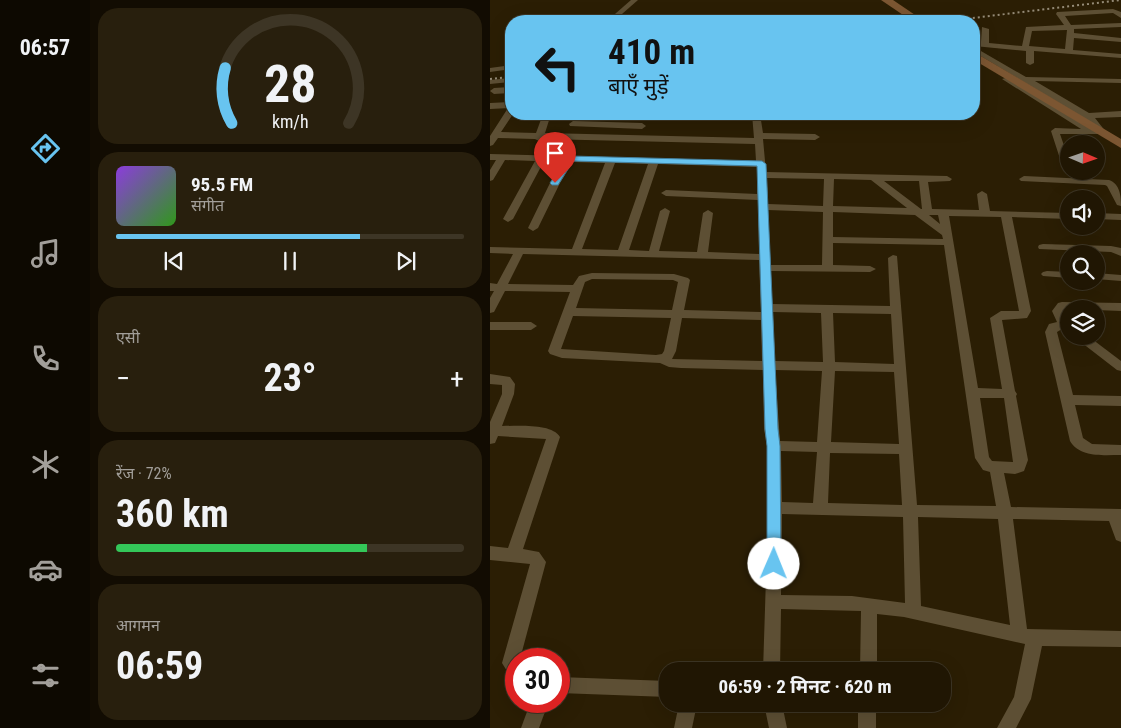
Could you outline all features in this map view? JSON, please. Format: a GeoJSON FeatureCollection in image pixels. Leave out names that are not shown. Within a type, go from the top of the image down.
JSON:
{"type":"FeatureCollection","features":[{"type":"Feature","properties":{"kind":"street"},"geometry":{"type":"LineString","coordinates":[[617,15],[635,0]]}},
{"type":"Feature","properties":{"kind":"street"},"geometry":{"type":"LineString","coordinates":[[886,0],[910,15]]}},
{"type":"Feature","properties":{"kind":"street"},"geometry":{"type":"LineString","coordinates":[[1097,7],[1121,10]]}},
{"type":"Feature","properties":{"kind":"street"},"geometry":{"type":"LineString","coordinates":[[1069,51],[1070,31],[1060,14],[1115,11],[1121,16]]}},
{"type":"Feature","properties":{"kind":"street"},"geometry":{"type":"LineString","coordinates":[[1070,31],[1121,24]]}},
{"type":"Feature","properties":{"kind":"street"},"geometry":{"type":"LineString","coordinates":[[985,29],[985,45]]}},
{"type":"Feature","properties":{"kind":"street"},"geometry":{"type":"LineString","coordinates":[[1030,63],[1028,29],[1070,31],[1121,40]]}},
{"type":"Feature","properties":{"kind":"street"},"geometry":{"type":"LineString","coordinates":[[980,45],[1121,56]]}},
{"type":"Feature","properties":{"kind":"street"},"geometry":{"type":"LineString","coordinates":[[980,53],[1025,79],[1121,144]]}},
{"type":"Feature","properties":{"kind":"street"},"geometry":{"type":"LineString","coordinates":[[980,58],[1088,120],[1121,114]]}},
{"type":"Feature","properties":{"kind":"street"},"geometry":{"type":"LineString","coordinates":[[980,63],[1084,127],[1102,132]]}},
{"type":"Feature","properties":{"kind":"street"},"geometry":{"type":"LineString","coordinates":[[490,70],[505,68]]}},
{"type":"Feature","properties":{"kind":"street"},"geometry":{"type":"LineString","coordinates":[[1025,79],[1121,81]]}},
{"type":"Feature","properties":{"kind":"street"},"geometry":{"type":"LineString","coordinates":[[492,86],[505,82]]}},
{"type":"Feature","properties":{"kind":"street"},"geometry":{"type":"LineString","coordinates":[[492,86],[505,89]]}},
{"type":"Feature","properties":{"kind":"street"},"geometry":{"type":"LineString","coordinates":[[490,106],[505,105]]}},
{"type":"Feature","properties":{"kind":"street"},"geometry":{"type":"LineString","coordinates":[[493,139],[505,120]]}},
{"type":"Feature","properties":{"kind":"street"},"geometry":{"type":"LineString","coordinates":[[539,138],[545,120]]}},
{"type":"Feature","properties":{"kind":"street"},"geometry":{"type":"LineString","coordinates":[[533,228],[555,183],[568,148],[575,120]]}},
{"type":"Feature","properties":{"kind":"street"},"geometry":{"type":"LineString","coordinates":[[636,120],[717,126],[758,138],[815,137]]}},
{"type":"Feature","properties":{"kind":"street"},"geometry":{"type":"LineString","coordinates":[[756,120],[762,169],[774,446],[775,546],[771,662]]}},
{"type":"Feature","properties":{"kind":"street"},"geometry":{"type":"LineString","coordinates":[[573,124],[643,121]]}},
{"type":"Feature","properties":{"kind":"street"},"geometry":{"type":"LineString","coordinates":[[641,138],[643,121]]}},
{"type":"Feature","properties":{"kind":"street"},"geometry":{"type":"LineString","coordinates":[[490,157],[541,158],[568,148],[717,126]]}},
{"type":"Feature","properties":{"kind":"street"},"geometry":{"type":"LineString","coordinates":[[1060,147],[1055,132],[1102,132]]}},
{"type":"Feature","properties":{"kind":"street"},"geometry":{"type":"LineString","coordinates":[[493,139],[539,138],[611,160],[654,161],[828,175],[947,179]]}},
{"type":"Feature","properties":{"kind":"street"},"geometry":{"type":"LineString","coordinates":[[490,178],[502,157]]}},
{"type":"Feature","properties":{"kind":"street"},"geometry":{"type":"LineString","coordinates":[[508,220],[541,158]]}},
{"type":"Feature","properties":{"kind":"street"},"geometry":{"type":"LineString","coordinates":[[576,252],[611,160]]}},
{"type":"Feature","properties":{"kind":"street"},"geometry":{"type":"LineString","coordinates":[[623,252],[654,161]]}},
{"type":"Feature","properties":{"kind":"street"},"geometry":{"type":"LineString","coordinates":[[827,268],[828,175]]}},
{"type":"Feature","properties":{"kind":"street"},"geometry":{"type":"LineString","coordinates":[[872,176],[948,238]]}},
{"type":"Feature","properties":{"kind":"street"},"geometry":{"type":"LineString","coordinates":[[922,178],[927,211]]}},
{"type":"Feature","properties":{"kind":"street"},"geometry":{"type":"LineString","coordinates":[[1024,179],[1106,182],[1111,184],[1121,203]]}},
{"type":"Feature","properties":{"kind":"street"},"geometry":{"type":"LineString","coordinates":[[666,194],[829,208],[1060,216]]}},
{"type":"Feature","properties":{"kind":"street"},"geometry":{"type":"LineString","coordinates":[[982,194],[985,213]]}},
{"type":"Feature","properties":{"kind":"street"},"geometry":{"type":"LineString","coordinates":[[653,254],[665,211]]}},
{"type":"Feature","properties":{"kind":"street"},"geometry":{"type":"LineString","coordinates":[[943,212],[982,458],[988,466],[996,468],[1015,468],[1021,465],[1011,394],[996,318],[1001,315],[1023,315],[1025,311],[1006,214]]}},
{"type":"Feature","properties":{"kind":"street"},"geometry":{"type":"LineString","coordinates":[[702,255],[708,213]]}},
{"type":"Feature","properties":{"kind":"street"},"geometry":{"type":"LineString","coordinates":[[1105,216],[1121,217]]}},
{"type":"Feature","properties":{"kind":"street"},"geometry":{"type":"LineString","coordinates":[[827,240],[948,238]]}},
{"type":"Feature","properties":{"kind":"street"},"geometry":{"type":"LineString","coordinates":[[1043,247],[1111,249],[1121,253]]}},
{"type":"Feature","properties":{"kind":"street"},"geometry":{"type":"LineString","coordinates":[[490,250],[702,255],[827,268],[870,269]]}},
{"type":"Feature","properties":{"kind":"street"},"geometry":{"type":"LineString","coordinates":[[490,310],[496,288],[520,250]]}},
{"type":"Feature","properties":{"kind":"street"},"geometry":{"type":"LineString","coordinates":[[893,258],[910,512],[913,612]]}},
{"type":"Feature","properties":{"kind":"street"},"geometry":{"type":"LineString","coordinates":[[1047,274],[1060,275]]}},
{"type":"Feature","properties":{"kind":"street"},"geometry":{"type":"LineString","coordinates":[[662,358],[670,351],[685,282],[679,277],[586,276],[580,281],[555,347],[554,351],[556,353],[662,358],[669,363],[681,364],[769,364],[900,368]]}},
{"type":"Feature","properties":{"kind":"street"},"geometry":{"type":"LineString","coordinates":[[1105,277],[1121,278]]}},
{"type":"Feature","properties":{"kind":"street"},"geometry":{"type":"LineString","coordinates":[[496,288],[577,289]]}},
{"type":"Feature","properties":{"kind":"street"},"geometry":{"type":"LineString","coordinates":[[1105,307],[1121,307]]}},
{"type":"Feature","properties":{"kind":"street"},"geometry":{"type":"LineString","coordinates":[[569,312],[679,313],[828,309],[896,310]]}},
{"type":"Feature","properties":{"kind":"street"},"geometry":{"type":"LineString","coordinates":[[820,509],[829,366],[828,309]]}},
{"type":"Feature","properties":{"kind":"street"},"geometry":{"type":"LineString","coordinates":[[490,326],[531,326]]}},
{"type":"Feature","properties":{"kind":"street"},"geometry":{"type":"LineString","coordinates":[[1060,326],[1053,327],[1052,332],[1077,441],[1081,446],[1088,449],[1121,450]]}},
{"type":"Feature","properties":{"kind":"street"},"geometry":{"type":"LineString","coordinates":[[1092,345],[1121,367]]}},
{"type":"Feature","properties":{"kind":"street"},"geometry":{"type":"LineString","coordinates":[[490,379],[505,380],[509,384],[508,394],[491,433],[547,433],[553,437],[514,554]]}},
{"type":"Feature","properties":{"kind":"street"},"geometry":{"type":"LineString","coordinates":[[973,392],[1011,394]]}},
{"type":"Feature","properties":{"kind":"street"},"geometry":{"type":"LineString","coordinates":[[1069,400],[1121,401]]}},
{"type":"Feature","properties":{"kind":"street"},"geometry":{"type":"LineString","coordinates":[[774,446],[906,449]]}},
{"type":"Feature","properties":{"kind":"street"},"geometry":{"type":"LineString","coordinates":[[996,468],[1027,637],[1022,699],[1006,728]]}},
{"type":"Feature","properties":{"kind":"street"},"geometry":{"type":"LineString","coordinates":[[774,508],[1118,515],[1121,536]]}},
{"type":"Feature","properties":{"kind":"street"},"geometry":{"type":"LineString","coordinates":[[490,553],[534,557],[538,562],[515,648]]}},
{"type":"Feature","properties":{"kind":"street"},"geometry":{"type":"LineString","coordinates":[[773,602],[869,605],[913,612],[1027,637],[1121,639]]}},
{"type":"Feature","properties":{"kind":"street"},"geometry":{"type":"LineString","coordinates":[[868,662],[869,605]]}},
{"type":"Feature","properties":{"kind":"street"},"geometry":{"type":"LineString","coordinates":[[570,685],[659,689]]}},
{"type":"Feature","properties":{"kind":"street"},"geometry":{"type":"LineString","coordinates":[[683,728],[686,712]]}},
{"type":"Feature","properties":{"kind":"street"},"geometry":{"type":"LineString","coordinates":[[775,712],[778,728]]}},
{"type":"Feature","properties":{"kind":"street"},"geometry":{"type":"LineString","coordinates":[[867,712],[867,728]]}},
{"type":"Feature","properties":{"kind":"street"},"geometry":{"type":"LineString","coordinates":[[530,728],[536,713]]}},
{"type":"Feature","properties":{"kind":"railway"},"geometry":{"type":"LineString","coordinates":[[980,17],[1121,0]]}},
{"type":"Feature","properties":{"kind":"railway"},"geometry":{"type":"LineString","coordinates":[[490,79],[505,78]]}},
{"type":"Feature","properties":{"kind":"route"},"geometry":{"type":"LineString","coordinates":[[555,183],[570,159],[762,164],[771,429],[774,446],[774,564]]}}]}
